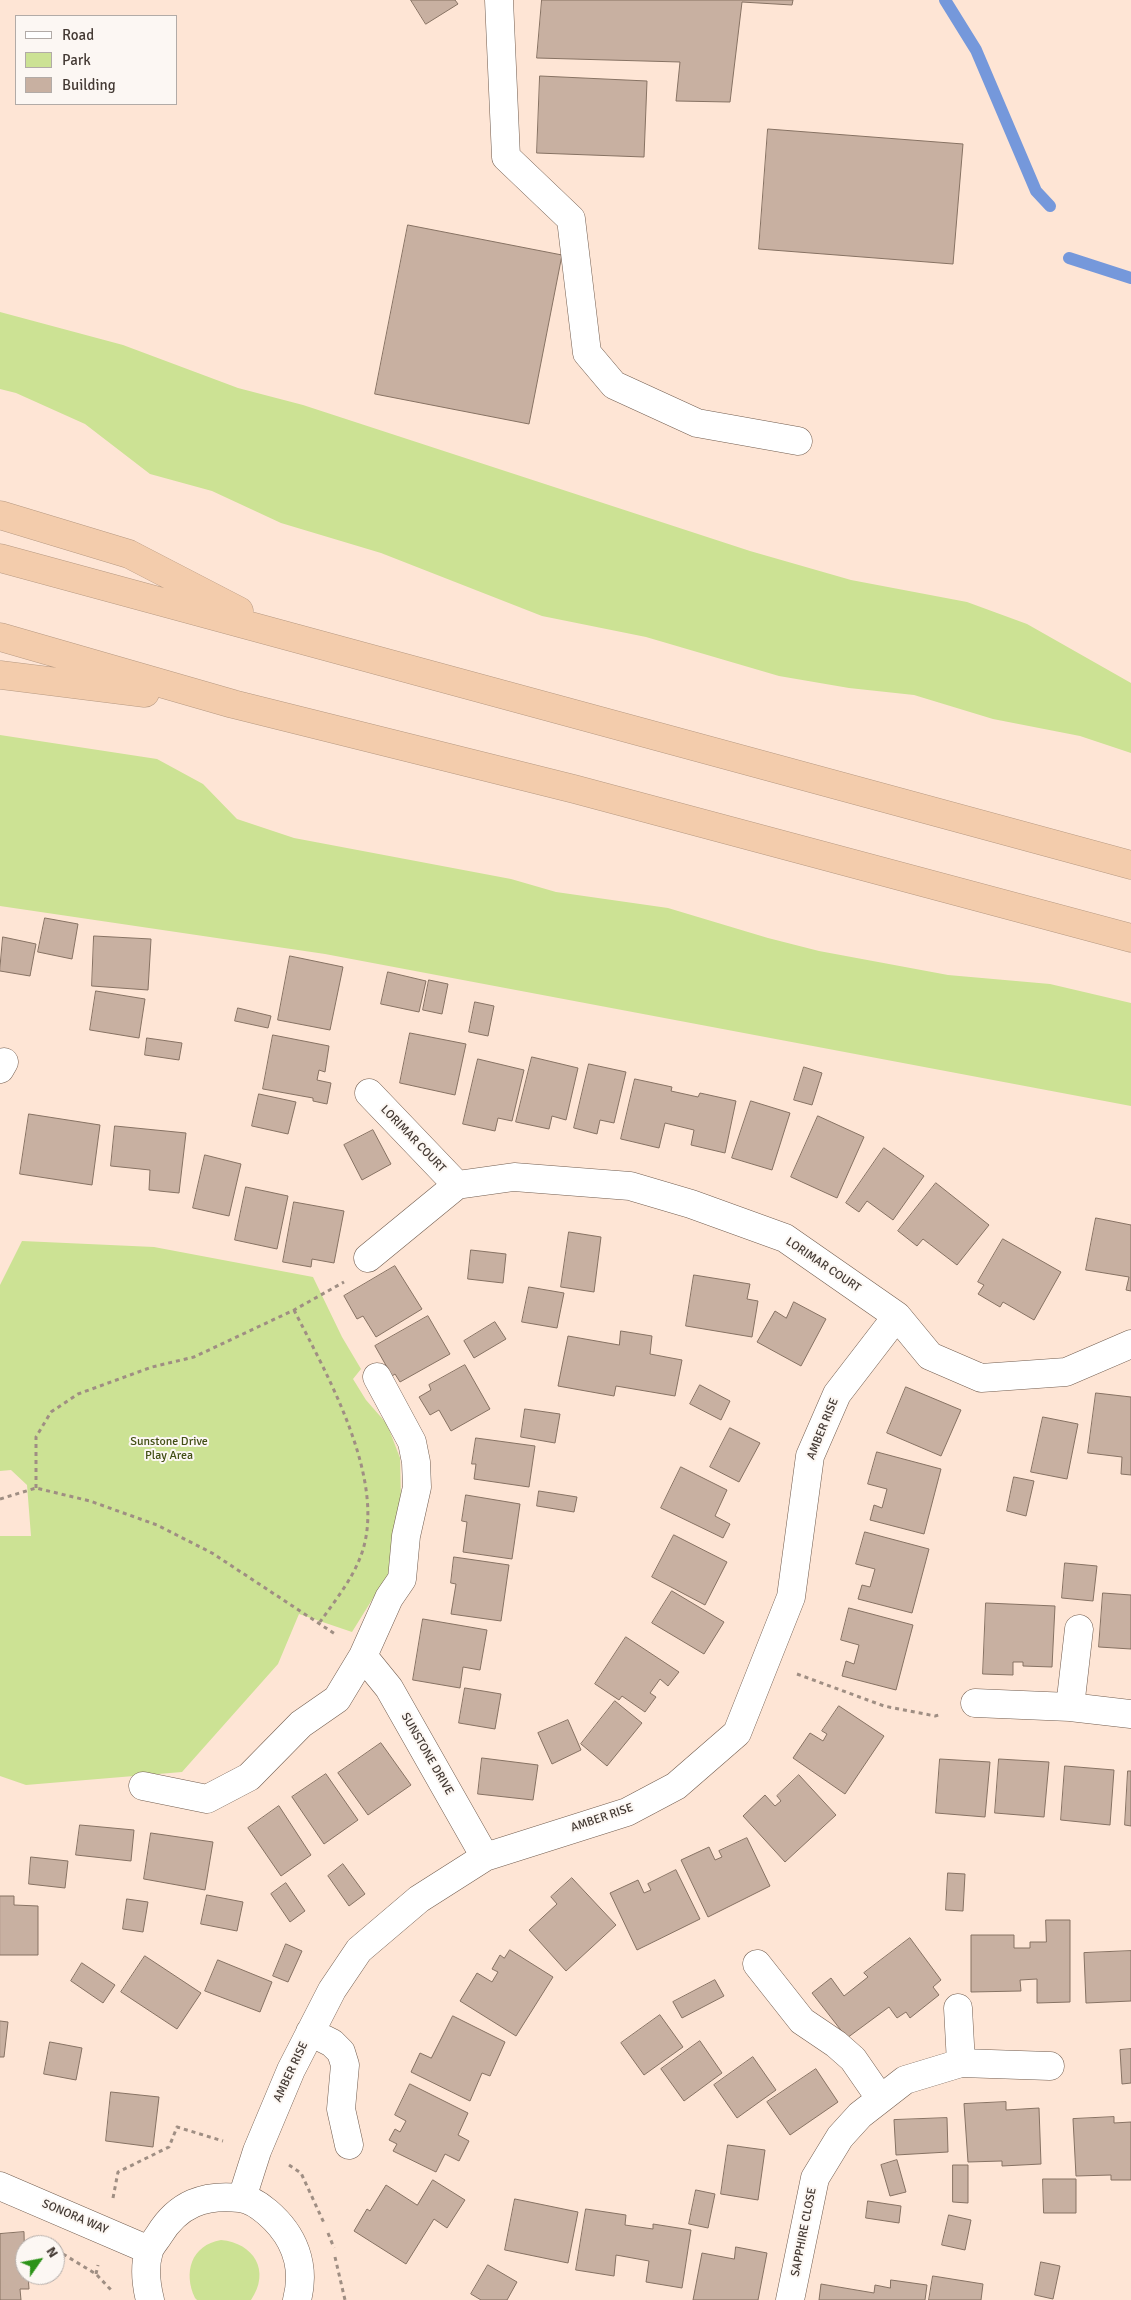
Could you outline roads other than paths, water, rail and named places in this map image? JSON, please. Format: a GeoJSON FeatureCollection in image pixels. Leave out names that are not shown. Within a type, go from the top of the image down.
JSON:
{"type":"FeatureCollection","features":[{"type":"Feature","properties":{"kind":"highway"},"geometry":{"type":"LineString","coordinates":[[0,515],[129,554],[285,635]]}},
{"type":"Feature","properties":{"kind":"highway"},"geometry":{"type":"LineString","coordinates":[[0,558],[1131,865]]}},
{"type":"Feature","properties":{"kind":"highway"},"geometry":{"type":"LineString","coordinates":[[0,637],[233,704],[574,789],[1131,938]]}},
{"type":"Feature","properties":{"kind":"highway"},"geometry":{"type":"LineString","coordinates":[[0,675],[233,704]]}},
{"type":"Feature","properties":{"kind":"street"},"geometry":{"type":"LineString","coordinates":[[499,0],[506,157],[571,219],[587,353],[614,385],[697,424],[798,441]]}},
{"type":"Feature","properties":{"kind":"street","name":"LORIMAR COURT"},"geometry":{"type":"LineString","coordinates":[[370,1093],[457,1184],[514,1177],[630,1186],[691,1204],[785,1238],[897,1316],[930,1356],[981,1378],[1066,1372],[1131,1344]]}},
{"type":"Feature","properties":{"kind":"street"},"geometry":{"type":"LineString","coordinates":[[368,1258],[457,1184]]}},
{"type":"Feature","properties":{"kind":"street","name":"AMBER RISE"},"geometry":{"type":"LineString","coordinates":[[242,2198],[257,2151],[291,2070],[332,1990],[359,1950],[419,1899],[485,1857],[628,1812],[676,1786],[737,1733],[791,1597],[810,1456],[837,1394],[897,1316]]}},
{"type":"Feature","properties":{"kind":"street"},"geometry":{"type":"LineString","coordinates":[[143,1786],[207,1799],[250,1777],[301,1724],[337,1699],[363,1656],[389,1598],[403,1574],[406,1536],[417,1487],[416,1462],[412,1442],[377,1377]]}},
{"type":"Feature","properties":{"kind":"street"},"geometry":{"type":"LineString","coordinates":[[1070,1707],[1079,1629]]}},
{"type":"Feature","properties":{"kind":"street","name":"SUNSTONE DRIVE"},"geometry":{"type":"LineString","coordinates":[[363,1656],[389,1688],[485,1857]]}},
{"type":"Feature","properties":{"kind":"street"},"geometry":{"type":"LineString","coordinates":[[975,1703],[1070,1707],[1131,1714]]}},
{"type":"Feature","properties":{"kind":"street"},"geometry":{"type":"LineString","coordinates":[[757,1964],[802,2021],[836,2044],[853,2059],[880,2098]]}},
{"type":"Feature","properties":{"kind":"street"},"geometry":{"type":"LineString","coordinates":[[958,2008],[961,2063]]}},
{"type":"Feature","properties":{"kind":"street"},"geometry":{"type":"LineString","coordinates":[[310,2032],[342,2052],[345,2065],[341,2109],[349,2145]]}},
{"type":"Feature","properties":{"kind":"street","name":"SAPPHIRE CLOSE"},"geometry":{"type":"LineString","coordinates":[[790,2300],[815,2178],[840,2137],[860,2115],[905,2080],[961,2063],[1050,2066]]}},
{"type":"Feature","properties":{"kind":"street","name":"SONORA WAY"},"geometry":{"type":"LineString","coordinates":[[0,2186],[149,2250]]}},
{"type":"Feature","properties":{"kind":"street"},"geometry":{"type":"LineString","coordinates":[[150,2300],[145,2279],[149,2250],[169,2218],[183,2208],[206,2199],[242,2198],[262,2208],[282,2225],[292,2242],[296,2250],[300,2279],[298,2300]]}},
{"type":"Feature","properties":{"kind":"waterway"},"geometry":{"type":"LineString","coordinates":[[945,0],[976,50],[1036,191],[1050,206]]}},
{"type":"Feature","properties":{"kind":"waterway"},"geometry":{"type":"LineString","coordinates":[[1069,258],[1131,278]]}},
{"type":"Feature","properties":{"kind":"park label","name":"Sunstone Drive Play Area"},"geometry":{"type":"Point","coordinates":[169,1449]}}]}
